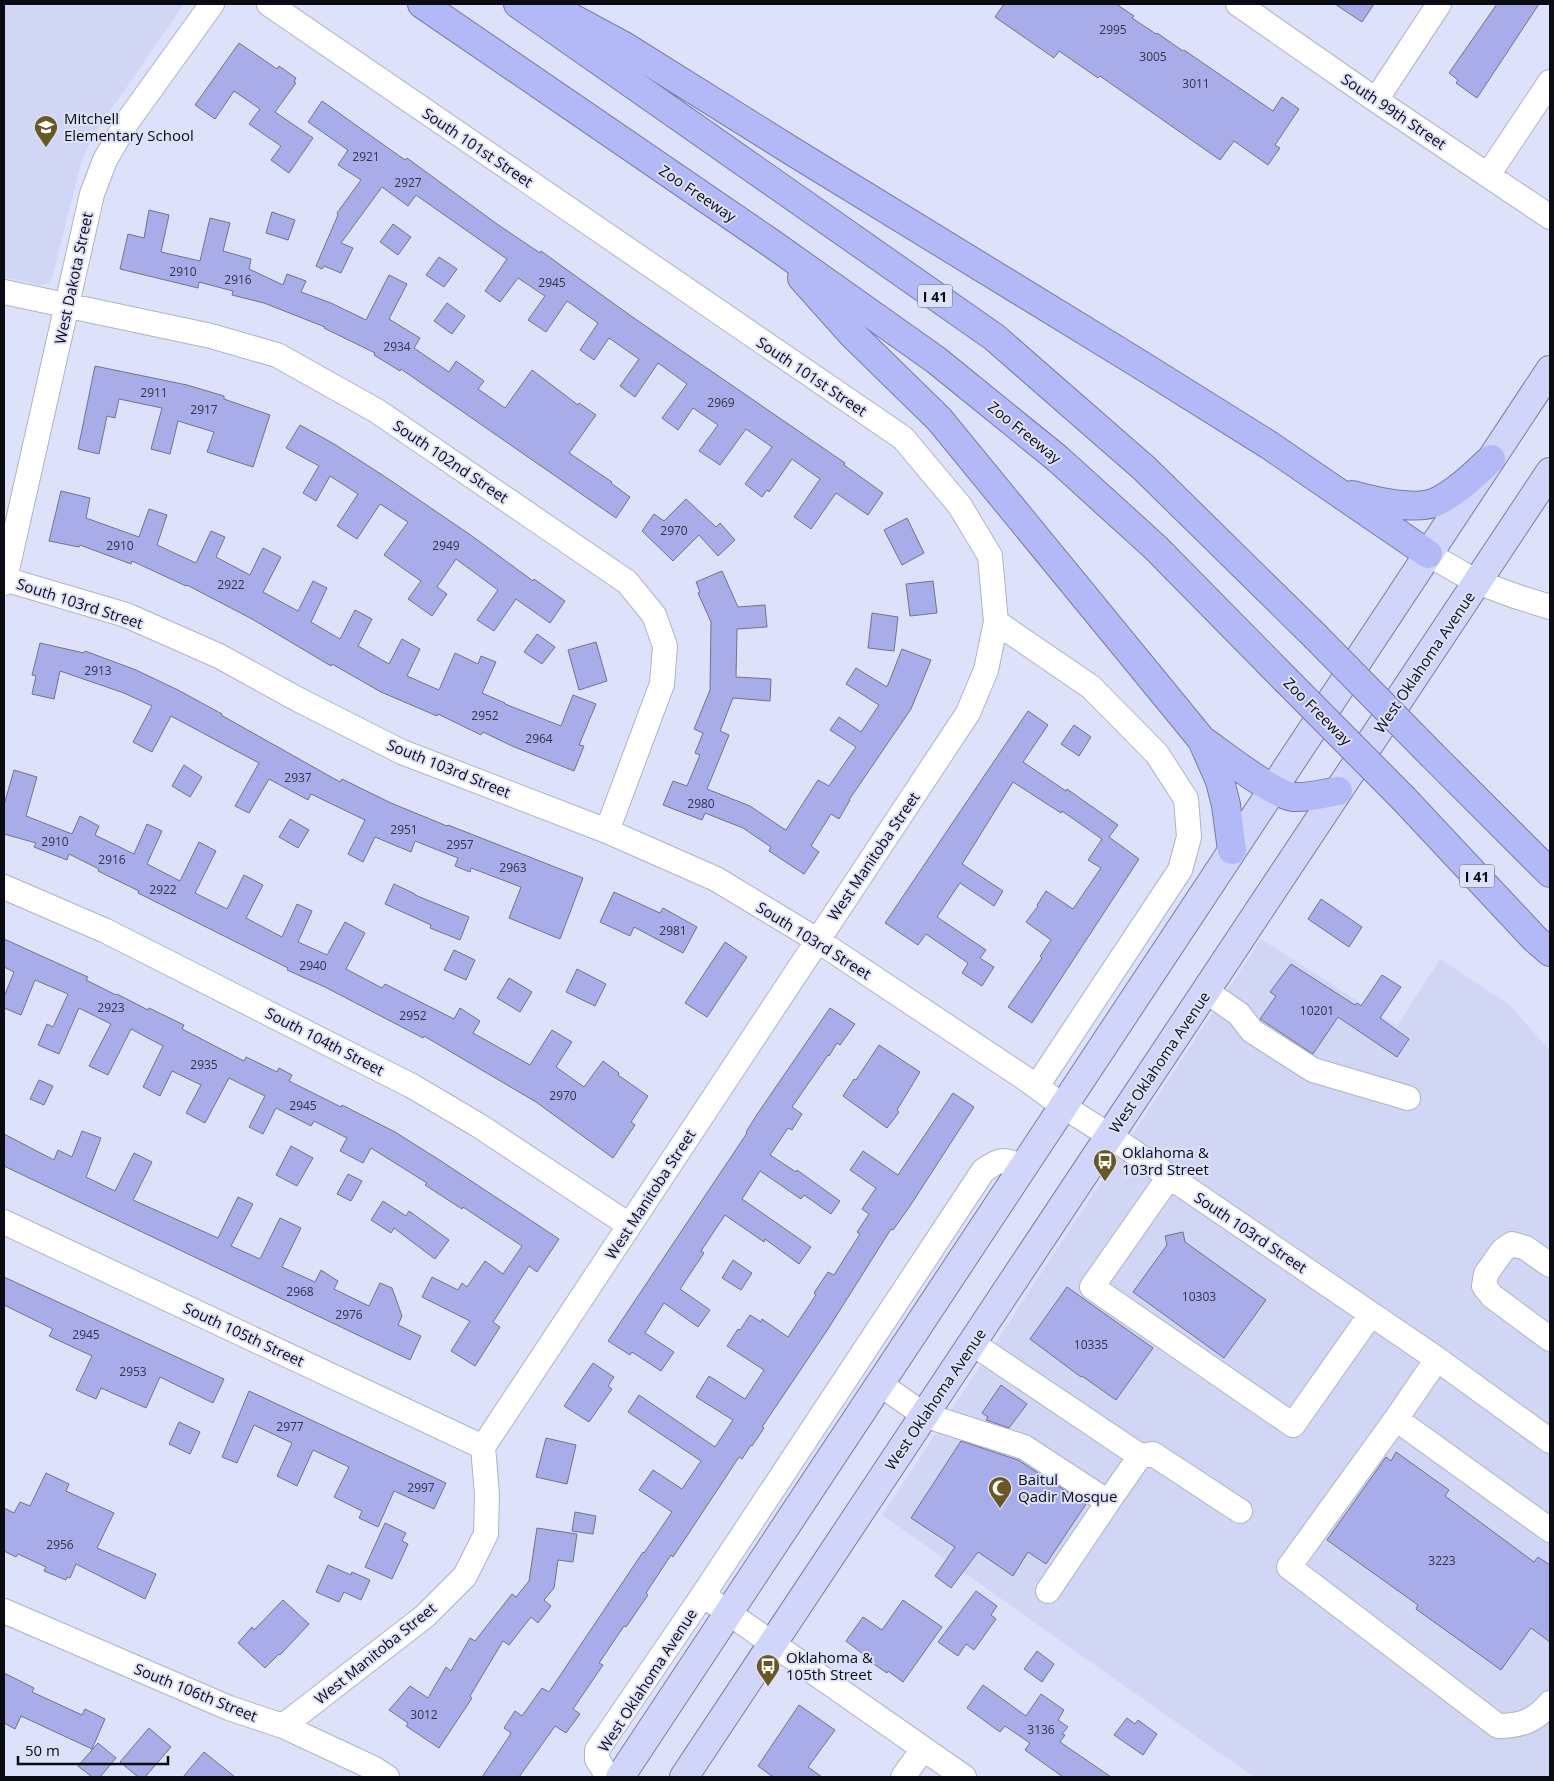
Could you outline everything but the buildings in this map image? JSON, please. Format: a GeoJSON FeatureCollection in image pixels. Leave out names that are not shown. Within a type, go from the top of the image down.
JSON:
{"type":"FeatureCollection","features":[{"type":"Feature","properties":{"kind":"highway","name":"Zoo Freeway"},"geometry":{"type":"LineString","coordinates":[[422,4],[771,243],[936,360],[1058,459],[1156,548],[1404,799],[1550,952]]}},
{"type":"Feature","properties":{"kind":"highway","name":"I 41"},"geometry":{"type":"LineString","coordinates":[[518,4],[994,337],[1144,468],[1314,635],[1550,873]]}},
{"type":"Feature","properties":{"kind":"highway"},"geometry":{"type":"LineString","coordinates":[[546,4],[624,46],[803,159],[1149,370],[1268,445],[1428,554]]}},
{"type":"Feature","properties":{"kind":"highway"},"geometry":{"type":"LineString","coordinates":[[771,243],[852,334],[939,420],[1202,740],[1220,781],[1226,805],[1232,850]]}},
{"type":"Feature","properties":{"kind":"highway"},"geometry":{"type":"LineString","coordinates":[[1339,492],[1376,502],[1429,504],[1464,484],[1492,459]]}},
{"type":"Feature","properties":{"kind":"highway"},"geometry":{"type":"LineString","coordinates":[[1202,740],[1274,790],[1291,796],[1309,797],[1338,791]]}},
{"type":"Feature","properties":{"kind":"main road","name":"West Oklahoma Avenue"},"geometry":{"type":"LineString","coordinates":[[620,1777],[1550,370]]}},
{"type":"Feature","properties":{"kind":"main road","name":"West Oklahoma Avenue"},"geometry":{"type":"LineString","coordinates":[[684,1777],[1550,472]]}},
{"type":"Feature","properties":{"kind":"street","name":"West Dakota Street"},"geometry":{"type":"LineString","coordinates":[[4,580],[92,194],[105,160],[126,122],[212,4]]}},
{"type":"Feature","properties":{"kind":"street","name":"South 101st Street"},"geometry":{"type":"LineString","coordinates":[[270,4],[903,438],[960,506],[990,556],[996,622]]}},
{"type":"Feature","properties":{"kind":"street","name":"South 99th Street"},"geometry":{"type":"LineString","coordinates":[[1238,4],[1550,217]]}},
{"type":"Feature","properties":{"kind":"street"},"geometry":{"type":"LineString","coordinates":[[1376,100],[1438,4]]}},
{"type":"Feature","properties":{"kind":"street"},"geometry":{"type":"LineString","coordinates":[[1488,175],[1550,82]]}},
{"type":"Feature","properties":{"kind":"street","name":"South 102nd Street"},"geometry":{"type":"LineString","coordinates":[[4,292],[211,336],[277,355],[377,411],[627,582],[654,615],[665,646],[662,684],[607,831]]}},
{"type":"Feature","properties":{"kind":"street"},"geometry":{"type":"LineString","coordinates":[[1428,554],[1477,582],[1550,607]]}},
{"type":"Feature","properties":{"kind":"street","name":"South 103rd Street"},"geometry":{"type":"LineString","coordinates":[[4,580],[126,615],[219,656],[299,700],[402,752],[607,831],[716,879],[817,940],[1037,1086],[1437,1359],[1550,1441]]}},
{"type":"Feature","properties":{"kind":"street"},"geometry":{"type":"LineString","coordinates":[[996,622],[1091,687],[1157,754],[1186,800],[1189,837],[1180,870],[1037,1086]]}},
{"type":"Feature","properties":{"kind":"street","name":"West Manitoba Street"},"geometry":{"type":"LineString","coordinates":[[283,1726],[425,1616],[465,1576],[486,1534],[487,1494],[483,1447],[968,713],[986,670],[996,622]]}},
{"type":"Feature","properties":{"kind":"street","name":"South 104th Street"},"geometry":{"type":"LineString","coordinates":[[4,887],[106,931],[412,1086],[478,1125],[629,1225]]}},
{"type":"Feature","properties":{"kind":"street"},"geometry":{"type":"LineString","coordinates":[[1206,991],[1239,1014],[1252,1031],[1313,1070],[1408,1098]]}},
{"type":"Feature","properties":{"kind":"street","name":"West Oklahoma Avenue"},"geometry":{"type":"LineString","coordinates":[[608,1777],[597,1759],[597,1750],[703,1595],[983,1171],[996,1161],[1009,1161],[1024,1167]]}},
{"type":"Feature","properties":{"kind":"street"},"geometry":{"type":"LineString","coordinates":[[1169,1177],[1092,1287],[1293,1425],[1371,1314]]}},
{"type":"Feature","properties":{"kind":"street","name":"South 105th Street"},"geometry":{"type":"LineString","coordinates":[[4,1222],[483,1447]]}},
{"type":"Feature","properties":{"kind":"street"},"geometry":{"type":"LineString","coordinates":[[1550,1265],[1526,1248],[1512,1244],[1503,1250],[1486,1274],[1484,1286],[1492,1296],[1550,1339]]}},
{"type":"Feature","properties":{"kind":"street"},"geometry":{"type":"LineString","coordinates":[[972,1343],[1140,1456],[1153,1454],[1240,1511]]}},
{"type":"Feature","properties":{"kind":"street"},"geometry":{"type":"LineString","coordinates":[[1437,1359],[1289,1567],[1498,1726],[1515,1726],[1530,1721],[1550,1703]]}},
{"type":"Feature","properties":{"kind":"street"},"geometry":{"type":"LineString","coordinates":[[880,1384],[924,1415],[1024,1447],[1108,1502]]}},
{"type":"Feature","properties":{"kind":"street"},"geometry":{"type":"LineString","coordinates":[[1396,1419],[1550,1530]]}},
{"type":"Feature","properties":{"kind":"street"},"geometry":{"type":"LineString","coordinates":[[1048,1591],[1140,1456]]}},
{"type":"Feature","properties":{"kind":"street"},"geometry":{"type":"LineString","coordinates":[[703,1595],[964,1777]]}},
{"type":"Feature","properties":{"kind":"street","name":"South 106th Street"},"geometry":{"type":"LineString","coordinates":[[4,1611],[229,1708],[283,1726],[373,1768],[383,1776]]}},
{"type":"Feature","properties":{"kind":"street"},"geometry":{"type":"LineString","coordinates":[[903,1777],[923,1749]]}},
{"type":"Feature","properties":{"kind":"shaded area","name":"Mitchell Elementary School"},"geometry":{"type":"Polygon","coordinates":[[[4,4],[184,4],[93,136],[82,160],[52,278],[48,283],[42,285],[4,277],[4,4]]]}},
{"type":"Feature","properties":{"kind":"shaded area"},"geometry":{"type":"Polygon","coordinates":[[[1261,939],[1397,1026],[1440,959],[1510,1005],[1550,1051],[1550,1777],[1254,1777],[882,1515],[1261,939]]]}},
{"type":"Feature","properties":{"kind":"place","name":"Mitchell Elementary School"},"geometry":{"type":"Point","coordinates":[46,148]}},
{"type":"Feature","properties":{"kind":"place","name":"Oklahoma & 103rd Street"},"geometry":{"type":"Point","coordinates":[1105,1182]}},
{"type":"Feature","properties":{"kind":"place","name":"Baitul Qadir Mosque"},"geometry":{"type":"Point","coordinates":[1000,1509]}},
{"type":"Feature","properties":{"kind":"place","name":"Oklahoma & 105th Street"},"geometry":{"type":"Point","coordinates":[768,1687]}}]}
